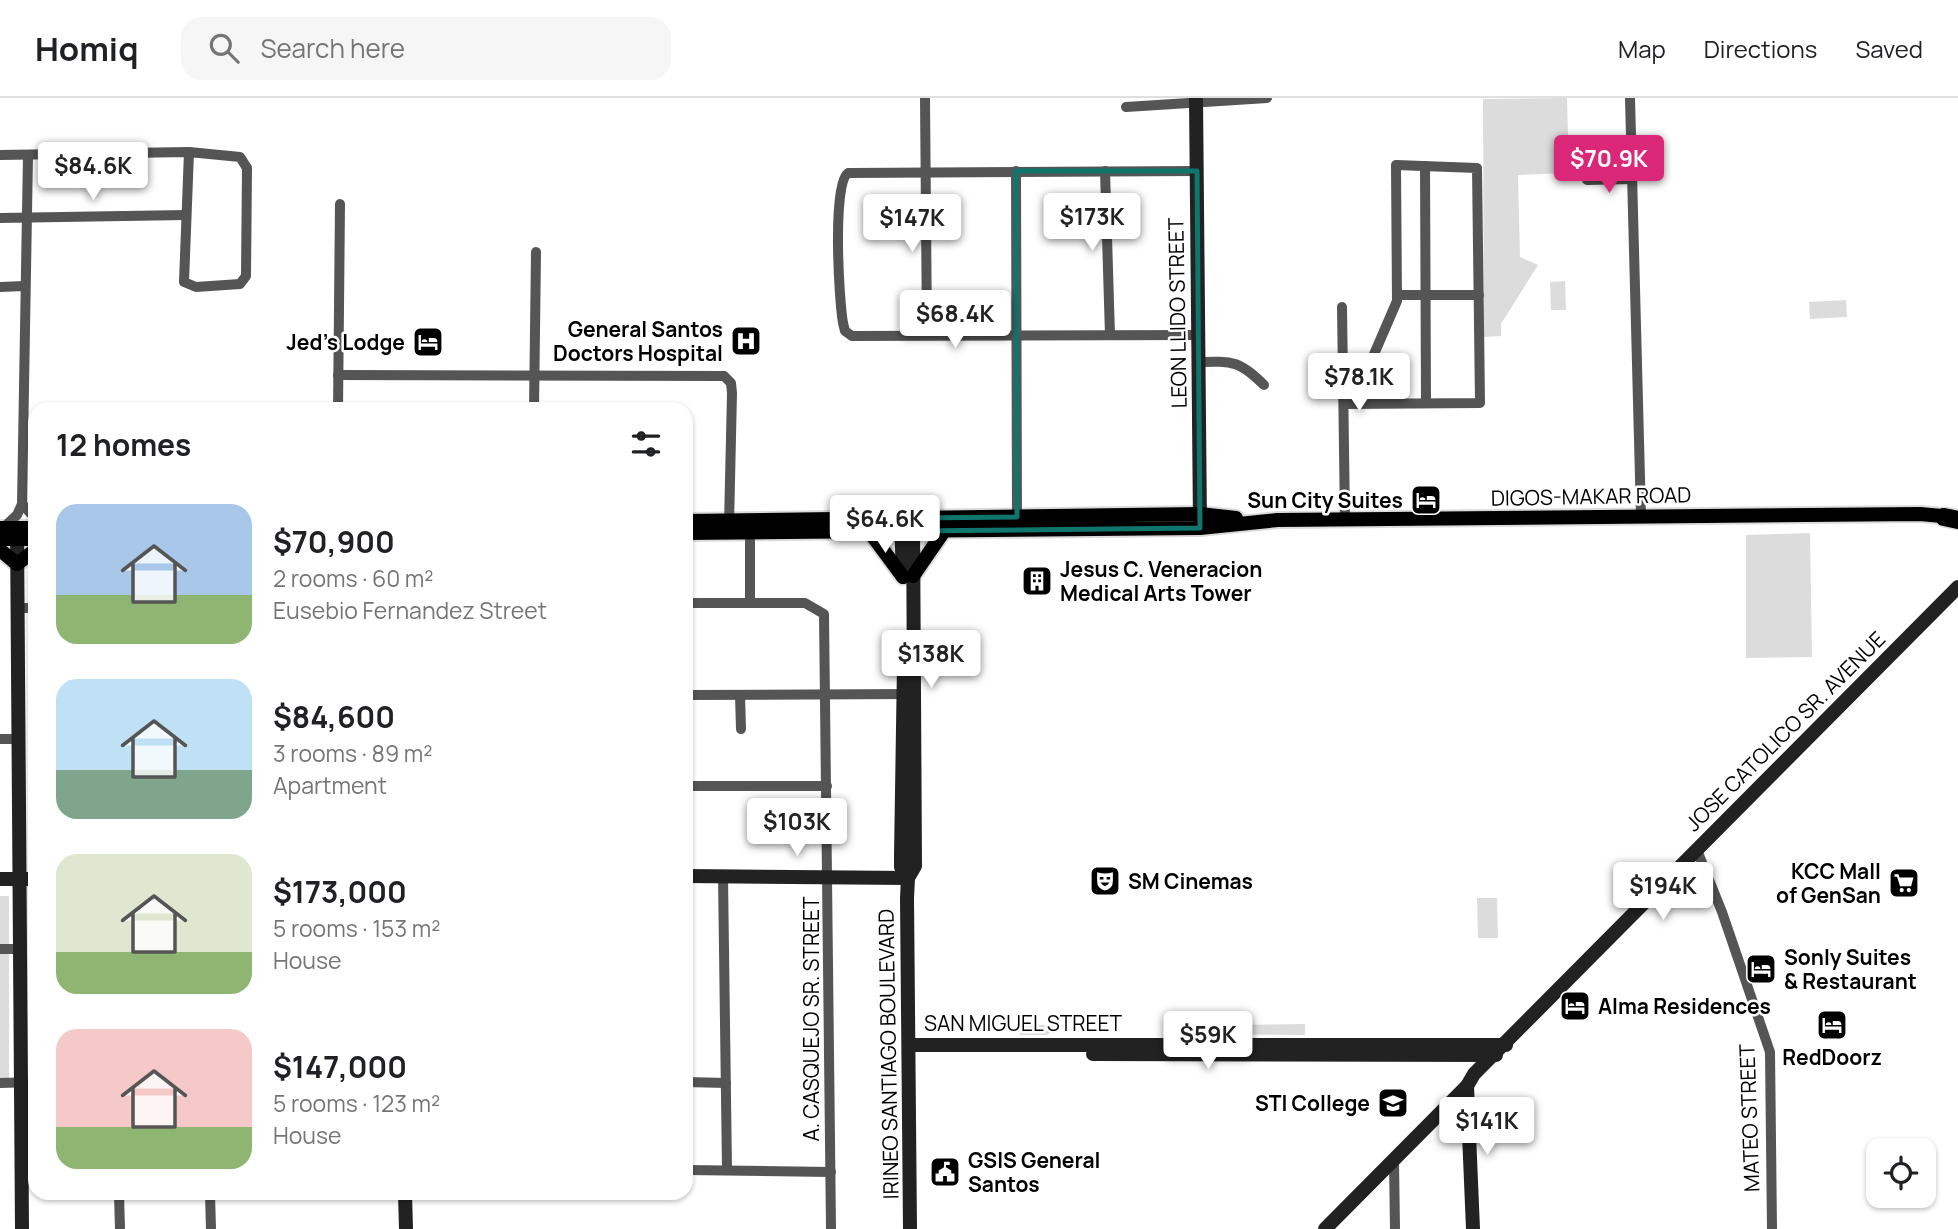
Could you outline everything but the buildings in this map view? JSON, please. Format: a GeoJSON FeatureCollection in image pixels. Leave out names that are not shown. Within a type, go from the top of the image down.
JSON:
{"type":"FeatureCollection","features":[{"type":"Feature","properties":{"kind":"main road","name":"LEON LLIDO STREET"},"geometry":{"type":"LineString","coordinates":[[1196,100],[1200,521]]}},
{"type":"Feature","properties":{"kind":"main road","name":"DIGOS-MAKAR ROAD"},"geometry":{"type":"LineString","coordinates":[[750,526],[869,531],[907,524],[944,531],[1200,521],[1954,513]]}},
{"type":"Feature","properties":{"kind":"main road","name":"DIGOS-MAKAR ROAD"},"geometry":{"type":"LineString","coordinates":[[693,521],[729,526],[907,524],[1017,517],[1200,521]]}},
{"type":"Feature","properties":{"kind":"main road","name":"IRINEO SANTIAGO BOULEVARD"},"geometry":{"type":"LineString","coordinates":[[907,524],[908,693],[915,866],[908,878],[910,1229]]}},
{"type":"Feature","properties":{"kind":"main road","name":"DIGOS-MAKAR ROAD"},"geometry":{"type":"LineString","coordinates":[[693,532],[729,526]]}},
{"type":"Feature","properties":{"kind":"main road"},"geometry":{"type":"LineString","coordinates":[[8,533],[28,529]]}},
{"type":"Feature","properties":{"kind":"main road"},"geometry":{"type":"LineString","coordinates":[[869,531],[908,576],[944,531]]}},
{"type":"Feature","properties":{"kind":"main road"},"geometry":{"type":"LineString","coordinates":[[8,533],[28,537]]}},
{"type":"Feature","properties":{"kind":"main road"},"geometry":{"type":"LineString","coordinates":[[8,533],[18,564],[19,879],[28,1066]]}},
{"type":"Feature","properties":{"kind":"main road"},"geometry":{"type":"LineString","coordinates":[[0,550],[18,564]]}},
{"type":"Feature","properties":{"kind":"main road"},"geometry":{"type":"LineString","coordinates":[[18,564],[28,556]]}},
{"type":"Feature","properties":{"kind":"main road","name":"JOSE CATOLICO SR. AVENUE"},"geometry":{"type":"LineString","coordinates":[[1699,855],[1958,587]]}},
{"type":"Feature","properties":{"kind":"main road","name":"JOSE CATOLICO SR. AVENUE"},"geometry":{"type":"LineString","coordinates":[[1325,1229],[1467,1086],[1479,1080],[1503,1050],[1958,598]]}},
{"type":"Feature","properties":{"kind":"main road"},"geometry":{"type":"LineString","coordinates":[[693,876],[908,878]]}},
{"type":"Feature","properties":{"kind":"main road"},"geometry":{"type":"LineString","coordinates":[[0,879],[28,879]]}},
{"type":"Feature","properties":{"kind":"main road","name":"SAN MIGUEL STREET"},"geometry":{"type":"LineString","coordinates":[[909,1049],[1503,1050]]}},
{"type":"Feature","properties":{"kind":"main road"},"geometry":{"type":"LineString","coordinates":[[1467,1086],[1473,1229]]}},
{"type":"Feature","properties":{"kind":"main road"},"geometry":{"type":"LineString","coordinates":[[22,1229],[28,1103]]}},
{"type":"Feature","properties":{"kind":"main road"},"geometry":{"type":"LineString","coordinates":[[405,1200],[406,1229]]}},
{"type":"Feature","properties":{"kind":"street"},"geometry":{"type":"LineString","coordinates":[[925,98],[928,335]]}},
{"type":"Feature","properties":{"kind":"street"},"geometry":{"type":"LineString","coordinates":[[1126,107],[1196,100],[1267,98]]}},
{"type":"Feature","properties":{"kind":"street"},"geometry":{"type":"LineString","coordinates":[[1630,98],[1641,516]]}},
{"type":"Feature","properties":{"kind":"street"},"geometry":{"type":"LineString","coordinates":[[0,155],[188,152],[230,154],[245,162],[244,282],[196,287],[184,282],[188,152]]}},
{"type":"Feature","properties":{"kind":"street"},"geometry":{"type":"LineString","coordinates":[[8,533],[22,503],[27,155]]}},
{"type":"Feature","properties":{"kind":"street"},"geometry":{"type":"LineString","coordinates":[[1344,404],[1362,404],[1426,403],[1480,403],[1477,168],[1396,165],[1398,295],[1394,311],[1362,382],[1362,404]]}},
{"type":"Feature","properties":{"kind":"street"},"geometry":{"type":"LineString","coordinates":[[1425,166],[1426,403]]}},
{"type":"Feature","properties":{"kind":"street"},"geometry":{"type":"LineString","coordinates":[[1016,171],[1017,517]]}},
{"type":"Feature","properties":{"kind":"street"},"geometry":{"type":"LineString","coordinates":[[1105,171],[1110,335]]}},
{"type":"Feature","properties":{"kind":"street"},"geometry":{"type":"LineString","coordinates":[[1197,171],[856,172],[844,176],[841,184],[839,260],[841,311],[848,334],[859,337],[1199,335]]}},
{"type":"Feature","properties":{"kind":"street"},"geometry":{"type":"LineString","coordinates":[[1587,180],[1632,179]]}},
{"type":"Feature","properties":{"kind":"street"},"geometry":{"type":"LineString","coordinates":[[338,402],[340,204]]}},
{"type":"Feature","properties":{"kind":"street"},"geometry":{"type":"LineString","coordinates":[[0,218],[186,215]]}},
{"type":"Feature","properties":{"kind":"street"},"geometry":{"type":"LineString","coordinates":[[534,402],[536,252]]}},
{"type":"Feature","properties":{"kind":"street"},"geometry":{"type":"LineString","coordinates":[[0,287],[24,286]]}},
{"type":"Feature","properties":{"kind":"street"},"geometry":{"type":"LineString","coordinates":[[1398,295],[1479,295]]}},
{"type":"Feature","properties":{"kind":"street"},"geometry":{"type":"LineString","coordinates":[[1342,307],[1345,520]]}},
{"type":"Feature","properties":{"kind":"street"},"geometry":{"type":"LineString","coordinates":[[1199,362],[1232,362],[1245,366],[1265,385]]}},
{"type":"Feature","properties":{"kind":"street"},"geometry":{"type":"LineString","coordinates":[[338,375],[724,376],[731,383],[732,393],[729,526]]}},
{"type":"Feature","properties":{"kind":"street"},"geometry":{"type":"LineString","coordinates":[[1343,382],[1362,382]]}},
{"type":"Feature","properties":{"kind":"street"},"geometry":{"type":"LineString","coordinates":[[22,503],[28,510]]}},
{"type":"Feature","properties":{"kind":"street"},"geometry":{"type":"LineString","coordinates":[[693,603],[750,602],[750,526]]}},
{"type":"Feature","properties":{"kind":"street","name":"A. CASQUEJO SR. STREET"},"geometry":{"type":"LineString","coordinates":[[750,602],[812,604],[824,614],[825,620],[831,1229]]}},
{"type":"Feature","properties":{"kind":"street"},"geometry":{"type":"LineString","coordinates":[[18,608],[28,608]]}},
{"type":"Feature","properties":{"kind":"street"},"geometry":{"type":"LineString","coordinates":[[693,695],[908,693]]}},
{"type":"Feature","properties":{"kind":"street"},"geometry":{"type":"LineString","coordinates":[[740,695],[741,729]]}},
{"type":"Feature","properties":{"kind":"street"},"geometry":{"type":"LineString","coordinates":[[0,739],[19,739]]}},
{"type":"Feature","properties":{"kind":"street"},"geometry":{"type":"LineString","coordinates":[[693,786],[827,786]]}},
{"type":"Feature","properties":{"kind":"street","name":"MATEO STREET"},"geometry":{"type":"LineString","coordinates":[[1699,855],[1723,912],[1770,1052],[1772,1229]]}},
{"type":"Feature","properties":{"kind":"street"},"geometry":{"type":"LineString","coordinates":[[723,876],[727,1170]]}},
{"type":"Feature","properties":{"kind":"street"},"geometry":{"type":"LineString","coordinates":[[0,949],[21,950]]}},
{"type":"Feature","properties":{"kind":"street"},"geometry":{"type":"LineString","coordinates":[[0,1083],[28,1082]]}},
{"type":"Feature","properties":{"kind":"street"},"geometry":{"type":"LineString","coordinates":[[693,1082],[726,1083]]}},
{"type":"Feature","properties":{"kind":"street"},"geometry":{"type":"LineString","coordinates":[[1394,1161],[1395,1229]]}},
{"type":"Feature","properties":{"kind":"street"},"geometry":{"type":"LineString","coordinates":[[693,1170],[831,1172]]}},
{"type":"Feature","properties":{"kind":"street"},"geometry":{"type":"LineString","coordinates":[[119,1200],[120,1229]]}},
{"type":"Feature","properties":{"kind":"street"},"geometry":{"type":"LineString","coordinates":[[211,1200],[211,1229]]}},
{"type":"Feature","properties":{"kind":"highlighted area"},"geometry":{"type":"Polygon","coordinates":[[[1016,171],[1197,171],[1200,528],[912,531],[913,518],[1017,517],[1016,171]]]}},
{"type":"Feature","properties":{"kind":"shaded area"},"geometry":{"type":"Polygon","coordinates":[[[1567,98],[1569,173],[1518,175],[1520,257],[1538,265],[1501,324],[1501,336],[1484,337],[1483,99],[1567,98]]]}},
{"type":"Feature","properties":{"kind":"shaded area"},"geometry":{"type":"Polygon","coordinates":[[[1565,281],[1566,310],[1551,310],[1550,282],[1565,281]]]}},
{"type":"Feature","properties":{"kind":"shaded area"},"geometry":{"type":"Polygon","coordinates":[[[1846,300],[1847,317],[1810,319],[1809,302],[1846,300]]]}},
{"type":"Feature","properties":{"kind":"shaded area"},"geometry":{"type":"Polygon","coordinates":[[[1810,533],[1812,657],[1746,658],[1746,535],[1810,533]]]}},
{"type":"Feature","properties":{"kind":"shaded area"},"geometry":{"type":"Polygon","coordinates":[[[0,896],[9,896],[9,1078],[0,1078],[0,896]]]}},
{"type":"Feature","properties":{"kind":"shaded area"},"geometry":{"type":"Polygon","coordinates":[[[1477,898],[1497,898],[1498,938],[1478,938],[1477,898]]]}},
{"type":"Feature","properties":{"kind":"shaded area"},"geometry":{"type":"Polygon","coordinates":[[[1305,1024],[1305,1035],[1192,1034],[1170,1026],[1305,1024]]]}},
{"type":"Feature","properties":{"kind":"shaded area"},"geometry":{"type":"Polygon","coordinates":[[[1020,1025],[1068,1025],[1046,1035],[1020,1035],[1020,1025]]]}},
{"type":"Feature","properties":{"kind":"place","name":"General Santos Doctors Hospital"},"geometry":{"type":"Point","coordinates":[746,341]}},
{"type":"Feature","properties":{"kind":"place","name":"Jed's Lodge"},"geometry":{"type":"Point","coordinates":[428,342]}},
{"type":"Feature","properties":{"kind":"place","name":"Sun City Suites"},"geometry":{"type":"Point","coordinates":[1426,500]}},
{"type":"Feature","properties":{"kind":"place","name":"Jesus C. Veneracion Medical Arts Tower"},"geometry":{"type":"Point","coordinates":[1037,581]}},
{"type":"Feature","properties":{"kind":"place","name":"SM Cinemas"},"geometry":{"type":"Point","coordinates":[1105,881]}},
{"type":"Feature","properties":{"kind":"place","name":"KCC Mall of GenSan"},"geometry":{"type":"Point","coordinates":[1904,883]}},
{"type":"Feature","properties":{"kind":"place","name":"Sonly Suites & Restaurant"},"geometry":{"type":"Point","coordinates":[1761,969]}},
{"type":"Feature","properties":{"kind":"place","name":"Alma Residences"},"geometry":{"type":"Point","coordinates":[1575,1006]}},
{"type":"Feature","properties":{"kind":"place","name":"RedDoorz"},"geometry":{"type":"Point","coordinates":[1832,1025]}},
{"type":"Feature","properties":{"kind":"place","name":"STI College"},"geometry":{"type":"Point","coordinates":[1393,1103]}},
{"type":"Feature","properties":{"kind":"place","name":"GSIS General Santos"},"geometry":{"type":"Point","coordinates":[945,1172]}}]}
